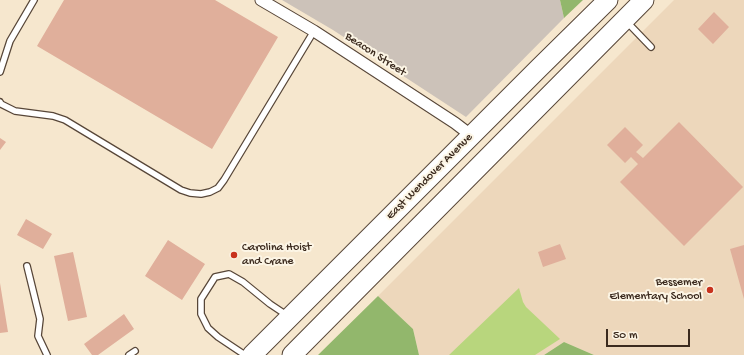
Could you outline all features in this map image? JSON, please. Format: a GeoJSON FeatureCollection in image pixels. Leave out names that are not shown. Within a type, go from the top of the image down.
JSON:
{"type":"FeatureCollection","features":[{"type":"Feature","properties":{"kind":"highway","name":"East Wendover Avenue"},"geometry":{"type":"LineString","coordinates":[[252,355],[608,0]]}},
{"type":"Feature","properties":{"kind":"highway"},"geometry":{"type":"LineString","coordinates":[[292,355],[634,11],[648,0]]}},
{"type":"Feature","properties":{"kind":"street","name":"Beacon Street"},"geometry":{"type":"LineString","coordinates":[[261,0],[314,31],[472,136]]}},
{"type":"Feature","properties":{"kind":"lane"},"geometry":{"type":"LineString","coordinates":[[0,72],[10,41],[34,0]]}},
{"type":"Feature","properties":{"kind":"lane"},"geometry":{"type":"LineString","coordinates":[[634,11],[651,47]]}},
{"type":"Feature","properties":{"kind":"lane"},"geometry":{"type":"LineString","coordinates":[[0,102],[1,104],[15,111],[53,116],[65,120],[181,190],[201,194],[210,192],[218,188],[224,180],[314,31]]}},
{"type":"Feature","properties":{"kind":"lane"},"geometry":{"type":"LineString","coordinates":[[27,266],[40,320],[38,336],[47,355]]}},
{"type":"Feature","properties":{"kind":"lane"},"geometry":{"type":"LineString","coordinates":[[245,355],[218,337],[208,328],[201,314],[201,299],[215,277],[229,274],[243,282],[270,304],[290,317]]}},
{"type":"Feature","properties":{"kind":"lane"},"geometry":{"type":"LineString","coordinates":[[129,355],[135,351]]}},
{"type":"Feature","properties":{"kind":"shaded area"},"geometry":{"type":"Polygon","coordinates":[[[282,0],[560,0],[564,18],[466,117],[333,30],[282,0]]]}},
{"type":"Feature","properties":{"kind":"shaded area"},"geometry":{"type":"Polygon","coordinates":[[[674,0],[744,0],[744,355],[594,355],[564,342],[544,355],[419,355],[413,329],[378,296],[674,0]]]}},
{"type":"Feature","properties":{"kind":"green space"},"geometry":{"type":"Polygon","coordinates":[[[560,0],[583,0],[564,18],[560,0]]]}},
{"type":"Feature","properties":{"kind":"green space"},"geometry":{"type":"Polygon","coordinates":[[[519,288],[526,307],[560,339],[535,355],[449,355],[519,288]]]}},
{"type":"Feature","properties":{"kind":"green space"},"geometry":{"type":"Polygon","coordinates":[[[378,296],[413,329],[419,355],[318,355],[378,296]]]}},
{"type":"Feature","properties":{"kind":"green space"},"geometry":{"type":"Polygon","coordinates":[[[564,342],[594,355],[544,355],[564,342]]]}},
{"type":"Feature","properties":{"kind":"building"},"geometry":{"type":"Polygon","coordinates":[[[64,0],[215,0],[278,37],[212,149],[37,46],[64,0]]]}},
{"type":"Feature","properties":{"kind":"building"},"geometry":{"type":"Polygon","coordinates":[[[714,12],[729,27],[713,44],[698,29],[714,12]]]}},
{"type":"Feature","properties":{"kind":"building"},"geometry":{"type":"Polygon","coordinates":[[[679,122],[743,187],[684,246],[620,182],[638,164],[631,157],[625,163],[607,145],[625,127],[643,145],[636,152],[643,158],[679,122]]]}},
{"type":"Feature","properties":{"kind":"building"},"geometry":{"type":"Polygon","coordinates":[[[0,138],[6,142],[0,150],[0,138]]]}},
{"type":"Feature","properties":{"kind":"building"},"geometry":{"type":"Polygon","coordinates":[[[26,219],[52,234],[43,249],[17,235],[26,219]]]}},
{"type":"Feature","properties":{"kind":"building"},"geometry":{"type":"Polygon","coordinates":[[[168,240],[205,264],[182,300],[145,276],[168,240]]]}},
{"type":"Feature","properties":{"kind":"building"},"geometry":{"type":"Polygon","coordinates":[[[560,244],[566,259],[543,267],[538,252],[560,244]]]}},
{"type":"Feature","properties":{"kind":"building"},"geometry":{"type":"Polygon","coordinates":[[[744,245],[744,299],[730,249],[744,245]]]}},
{"type":"Feature","properties":{"kind":"building"},"geometry":{"type":"Polygon","coordinates":[[[73,252],[87,317],[68,321],[54,256],[73,252]]]}},
{"type":"Feature","properties":{"kind":"building"},"geometry":{"type":"Polygon","coordinates":[[[0,283],[8,332],[0,333],[0,283]]]}},
{"type":"Feature","properties":{"kind":"building"},"geometry":{"type":"Polygon","coordinates":[[[124,314],[134,329],[98,355],[92,355],[84,344],[124,314]]]}},
{"type":"Feature","properties":{"kind":"place","name":"Carolina Hoist and Crane"},"geometry":{"type":"Point","coordinates":[234,255]}},
{"type":"Feature","properties":{"kind":"place","name":"Bessemer Elementary School"},"geometry":{"type":"Point","coordinates":[710,290]}}]}
